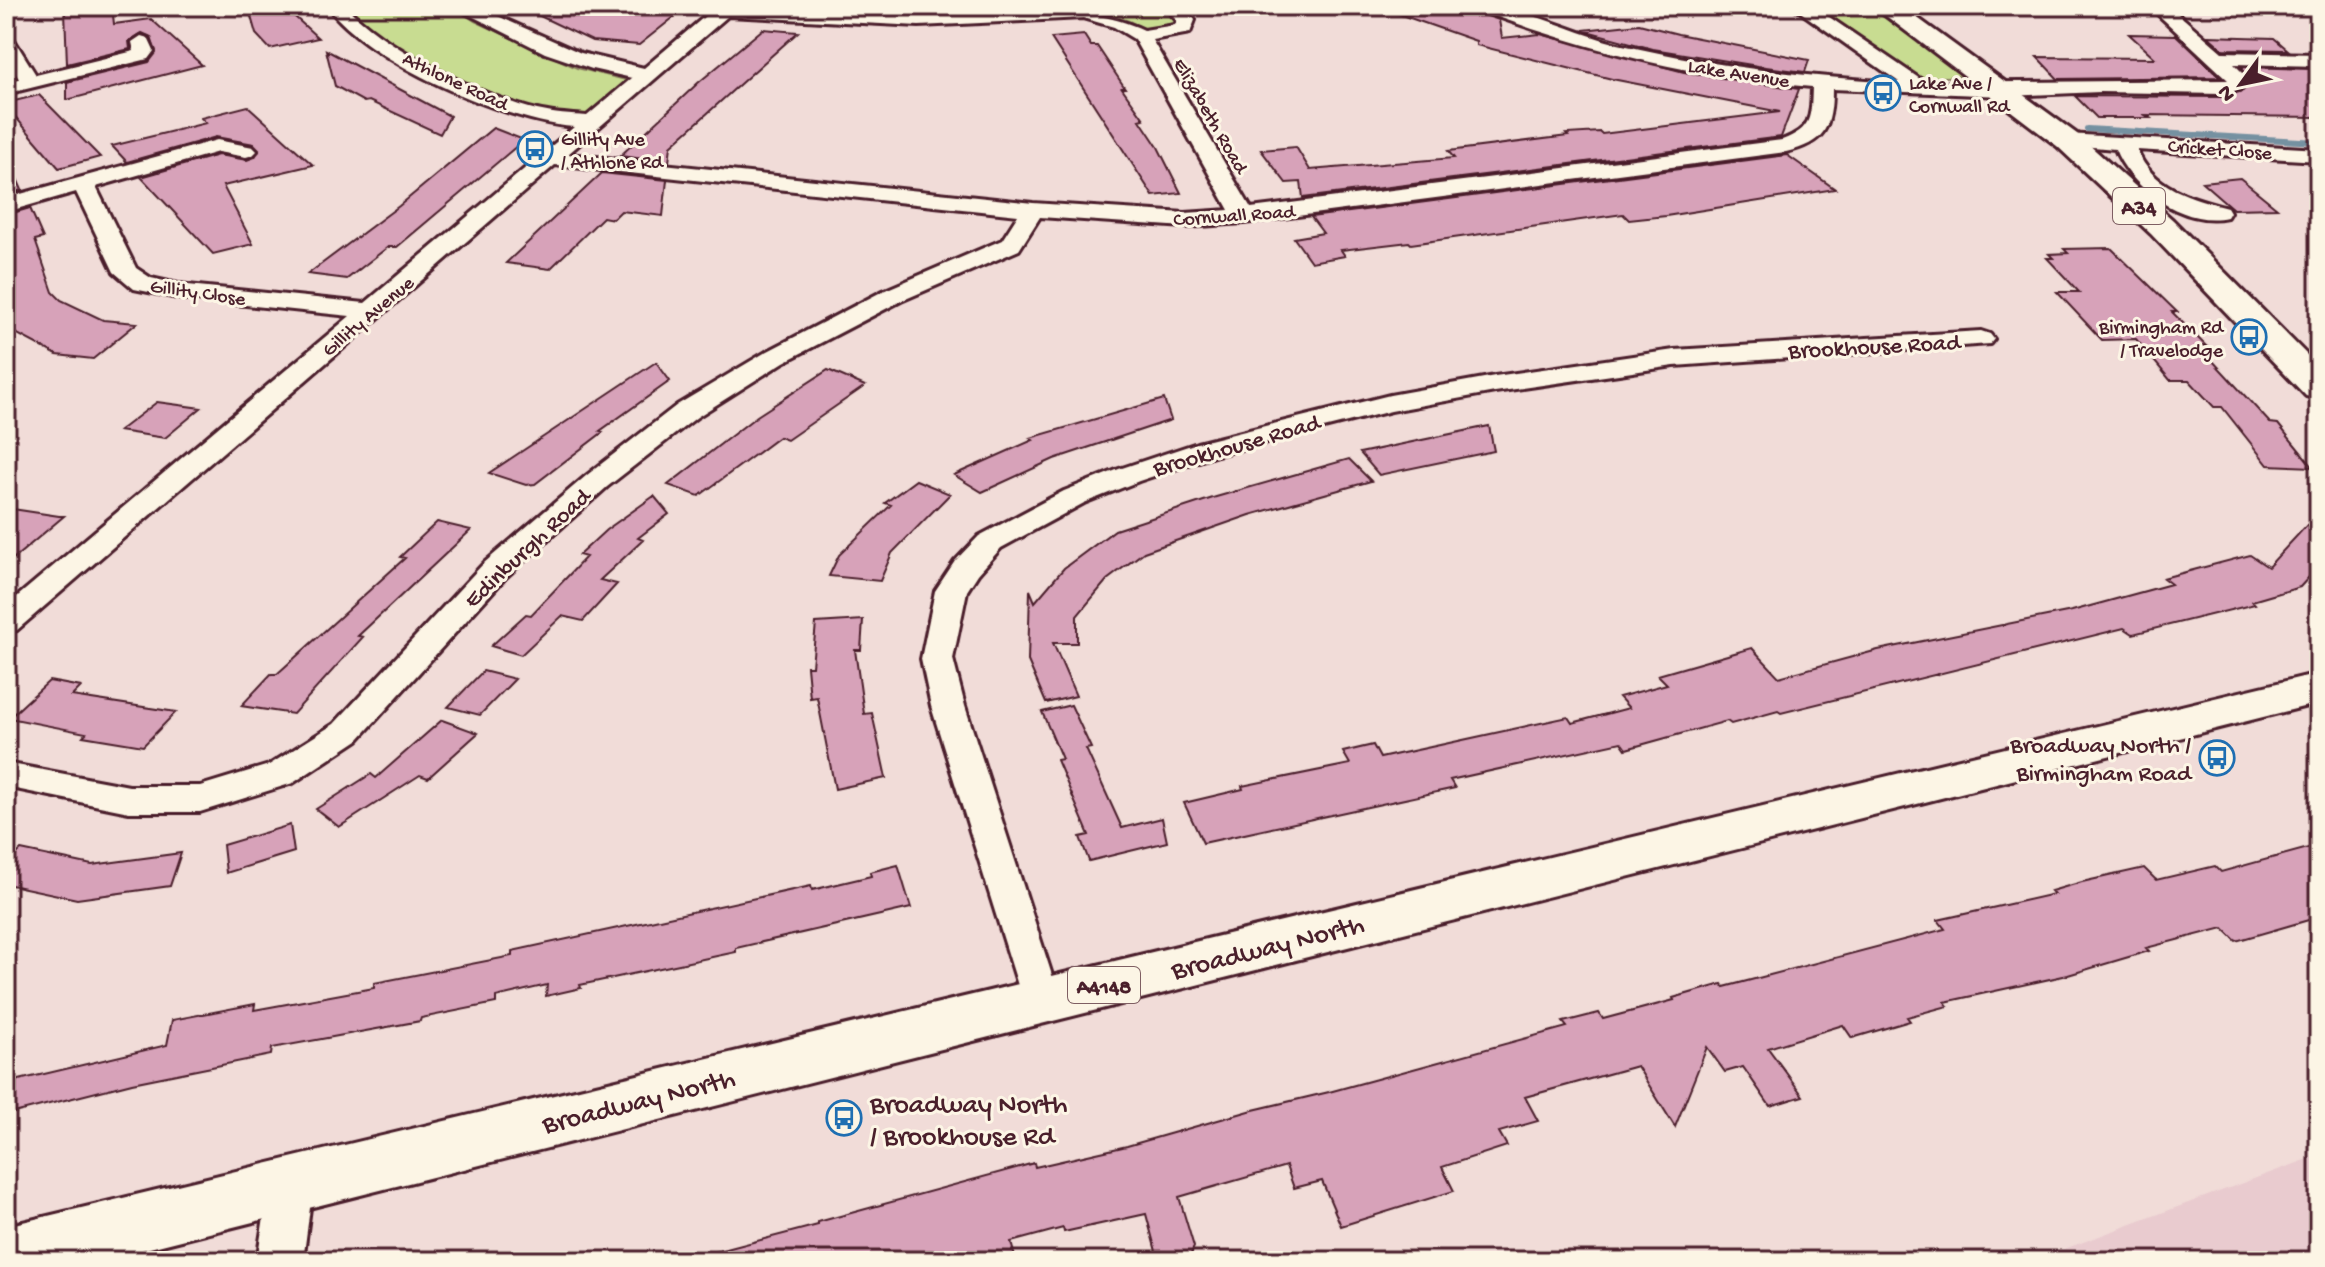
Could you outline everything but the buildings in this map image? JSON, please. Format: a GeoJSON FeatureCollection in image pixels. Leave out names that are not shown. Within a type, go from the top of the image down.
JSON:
{"type":"FeatureCollection","features":[{"type":"Feature","properties":{"kind":"highway","name":"A34"},"geometry":{"type":"LineString","coordinates":[[1885,6],[2067,140],[2162,227],[2319,388]]}},
{"type":"Feature","properties":{"kind":"highway","name":"Broadway North"},"geometry":{"type":"LineString","coordinates":[[6,1255],[1040,1000],[2203,719],[2319,688]]}},
{"type":"Feature","properties":{"kind":"highway","name":"Broadway North"},"geometry":{"type":"LineString","coordinates":[[2203,719],[2319,717]]}},
{"type":"Feature","properties":{"kind":"street","name":"Athlone Road"},"geometry":{"type":"LineString","coordinates":[[336,6],[363,30],[403,56],[460,84],[525,112],[590,122]]}},
{"type":"Feature","properties":{"kind":"street"},"geometry":{"type":"LineString","coordinates":[[461,6],[544,46],[589,63],[647,74]]}},
{"type":"Feature","properties":{"kind":"street"},"geometry":{"type":"LineString","coordinates":[[725,8],[919,21],[1083,13],[1102,6]]}},
{"type":"Feature","properties":{"kind":"street","name":"Elizabeth Road"},"geometry":{"type":"LineString","coordinates":[[1173,6],[1186,20],[1183,29],[1141,36],[1244,216]]}},
{"type":"Feature","properties":{"kind":"street","name":"Lake Avenue"},"geometry":{"type":"LineString","coordinates":[[1485,6],[1537,26],[1621,50],[1720,70],[1822,84],[2002,90],[2083,86],[2222,88],[2235,84],[2237,75],[2217,58]]}},
{"type":"Feature","properties":{"kind":"street"},"geometry":{"type":"LineString","coordinates":[[1801,6],[1921,88]]}},
{"type":"Feature","properties":{"kind":"street"},"geometry":{"type":"LineString","coordinates":[[2158,6],[2217,58],[2319,60]]}},
{"type":"Feature","properties":{"kind":"street","name":"Gillity Avenue"},"geometry":{"type":"LineString","coordinates":[[13,610],[725,8]]}},
{"type":"Feature","properties":{"kind":"street"},"geometry":{"type":"LineString","coordinates":[[1083,13],[1120,23],[1141,36]]}},
{"type":"Feature","properties":{"kind":"street"},"geometry":{"type":"LineString","coordinates":[[6,42],[31,82]]}},
{"type":"Feature","properties":{"kind":"street"},"geometry":{"type":"LineString","coordinates":[[6,88],[141,55],[145,51],[141,42]]}},
{"type":"Feature","properties":{"kind":"street","name":"Cornwall Road"},"geometry":{"type":"LineString","coordinates":[[550,158],[1033,210],[1185,220],[1244,216],[1786,146],[1809,137],[1820,124],[1822,84]]}},
{"type":"Feature","properties":{"kind":"street","name":"Cricket Close"},"geometry":{"type":"LineString","coordinates":[[2067,140],[2319,155]]}},
{"type":"Feature","properties":{"kind":"street","name":"Cricket Close"},"geometry":{"type":"LineString","coordinates":[[2122,142],[2131,162],[2172,200],[2190,208],[2219,212]]}},
{"type":"Feature","properties":{"kind":"street"},"geometry":{"type":"LineString","coordinates":[[6,205],[217,146],[246,151]]}},
{"type":"Feature","properties":{"kind":"street","name":"Gillity Close"},"geometry":{"type":"LineString","coordinates":[[84,185],[126,272],[143,284],[178,291],[370,311]]}},
{"type":"Feature","properties":{"kind":"street","name":"Edinburgh Road"},"geometry":{"type":"LineString","coordinates":[[6,775],[129,799],[200,799],[281,774],[346,732],[495,570],[597,481],[687,411],[775,357],[879,303],[1011,245],[1033,210]]}},
{"type":"Feature","properties":{"kind":"street","name":"Brookhouse Road"},"geometry":{"type":"LineString","coordinates":[[1040,1000],[948,706],[937,659],[951,591],[990,542],[1074,497],[1129,475],[1207,449],[1390,403],[1526,379],[1674,358],[1982,340]]}},
{"type":"Feature","properties":{"kind":"street"},"geometry":{"type":"LineString","coordinates":[[280,1261],[291,1185]]}},
{"type":"Feature","properties":{"kind":"shaded area"},"geometry":{"type":"Polygon","coordinates":[[[2319,1155],[2319,1261],[2032,1261],[2191,1202],[2319,1155]]]}},
{"type":"Feature","properties":{"kind":"green space"},"geometry":{"type":"Polygon","coordinates":[[[342,6],[451,6],[475,21],[577,68],[626,80],[629,84],[597,113],[580,117],[542,116],[473,87],[403,52],[375,36],[342,6]]]}},
{"type":"Feature","properties":{"kind":"green space"},"geometry":{"type":"Polygon","coordinates":[[[1108,6],[1164,6],[1178,27],[1149,32],[1129,21],[1101,12],[1108,6]]]}},
{"type":"Feature","properties":{"kind":"green space"},"geometry":{"type":"Polygon","coordinates":[[[1808,6],[1868,6],[1966,76],[1923,78],[1905,71],[1808,6]]]}},
{"type":"Feature","properties":{"kind":"waterway"},"geometry":{"type":"LineString","coordinates":[[2087,129],[2319,142]]}},
{"type":"Feature","properties":{"kind":"place","name":"Lake Ave / Cornwall Rd"},"geometry":{"type":"Point","coordinates":[1883,93]}},
{"type":"Feature","properties":{"kind":"place","name":"Gillity Ave / Athlone Rd"},"geometry":{"type":"Point","coordinates":[535,149]}},
{"type":"Feature","properties":{"kind":"place","name":"Birmingham Rd / Travelodge"},"geometry":{"type":"Point","coordinates":[2249,337]}},
{"type":"Feature","properties":{"kind":"place","name":"Broadway North / Birmingham Road"},"geometry":{"type":"Point","coordinates":[2217,758]}},
{"type":"Feature","properties":{"kind":"place","name":"Broadway North / Brookhouse Rd"},"geometry":{"type":"Point","coordinates":[844,1118]}}]}
